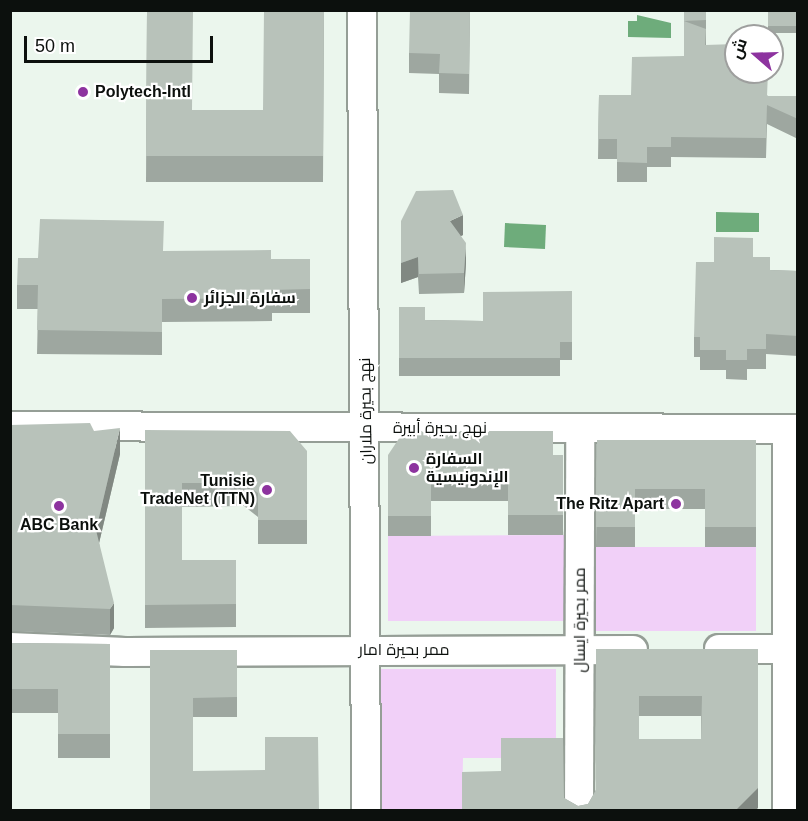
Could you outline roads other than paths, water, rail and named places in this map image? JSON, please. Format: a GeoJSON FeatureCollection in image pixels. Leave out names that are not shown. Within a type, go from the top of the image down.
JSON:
{"type":"FeatureCollection","features":[{"type":"Feature","properties":{"kind":"street","name":"نهج بحيرة ملاران"},"geometry":{"type":"LineString","coordinates":[[362,10],[366,810]]}},
{"type":"Feature","properties":{"kind":"street","name":"نهج بحيرة أبيرة"},"geometry":{"type":"LineString","coordinates":[[10,426],[792,429]]}},
{"type":"Feature","properties":{"kind":"street","name":"ممر بحيرة ايسال"},"geometry":{"type":"LineString","coordinates":[[579,810],[580,429]]}},
{"type":"Feature","properties":{"kind":"street"},"geometry":{"type":"LineString","coordinates":[[787,810],[791,649],[792,429]]}},
{"type":"Feature","properties":{"kind":"street","name":"ممر بحيرة امار"},"geometry":{"type":"LineString","coordinates":[[10,647],[659,650]]}},
{"type":"Feature","properties":{"kind":"street"},"geometry":{"type":"LineString","coordinates":[[693,649],[791,649]]}},
{"type":"Feature","properties":{"kind":"place","name":"Polytech-Intl"},"geometry":{"type":"Point","coordinates":[83,92]}},
{"type":"Feature","properties":{"kind":"place","name":"سفارة الجزائر"},"geometry":{"type":"Point","coordinates":[192,298]}},
{"type":"Feature","properties":{"kind":"place","name":"السفارة الإندونيسية"},"geometry":{"type":"Point","coordinates":[414,468]}},
{"type":"Feature","properties":{"kind":"place","name":"Tunisie TradeNet (TTN)"},"geometry":{"type":"Point","coordinates":[267,490]}},
{"type":"Feature","properties":{"kind":"place","name":"The Ritz Apart"},"geometry":{"type":"Point","coordinates":[676,504]}},
{"type":"Feature","properties":{"kind":"place","name":"ABC Bank"},"geometry":{"type":"Point","coordinates":[59,506]}}]}
